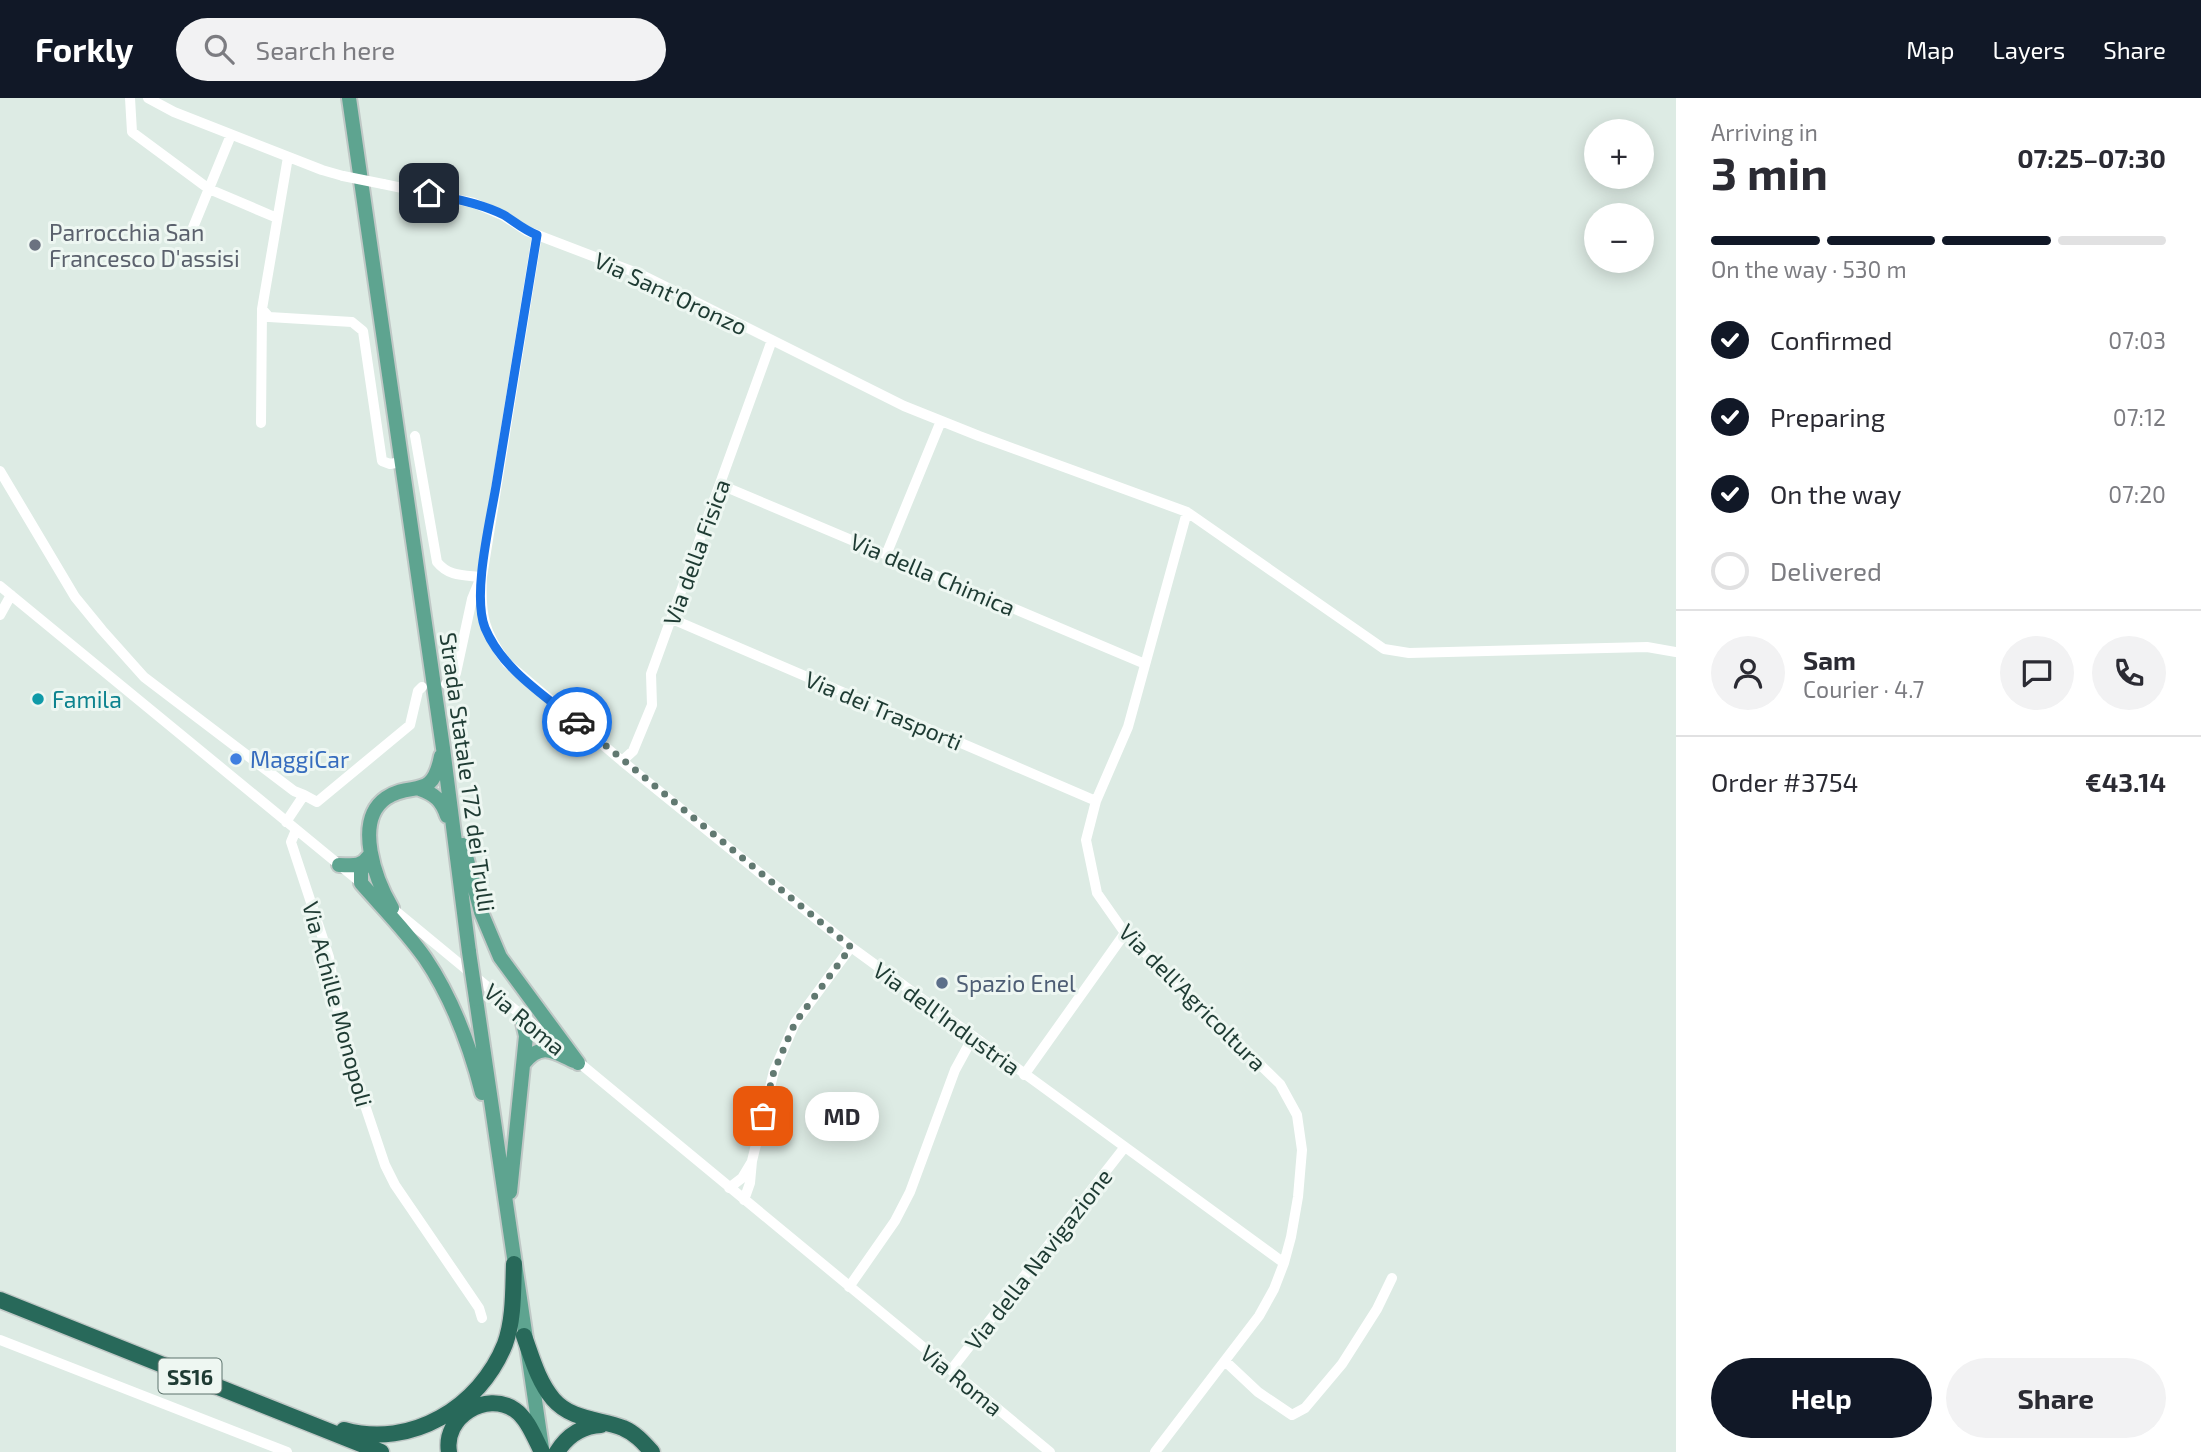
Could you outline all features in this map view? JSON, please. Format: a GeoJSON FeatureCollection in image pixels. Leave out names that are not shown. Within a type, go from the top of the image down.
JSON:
{"type":"FeatureCollection","features":[{"type":"Feature","properties":{"kind":"highway"},"geometry":{"type":"LineString","coordinates":[[288,1415],[350,1432],[382,1435],[412,1430],[438,1420],[462,1405],[494,1367],[505,1343],[512,1315],[514,1264]]}},
{"type":"Feature","properties":{"kind":"highway","name":"SS16"},"geometry":{"type":"LineString","coordinates":[[0,1300],[381,1452]]}},
{"type":"Feature","properties":{"kind":"highway","name":"SS16"},"geometry":{"type":"LineString","coordinates":[[0,1310],[359,1452]]}},
{"type":"Feature","properties":{"kind":"highway"},"geometry":{"type":"LineString","coordinates":[[524,1336],[538,1377],[554,1401],[577,1416],[625,1429],[640,1438],[652,1452]]}},
{"type":"Feature","properties":{"kind":"highway"},"geometry":{"type":"LineString","coordinates":[[449,1452],[447,1443],[452,1426],[467,1411],[492,1403],[502,1403],[517,1412],[542,1452]]}},
{"type":"Feature","properties":{"kind":"highway"},"geometry":{"type":"LineString","coordinates":[[557,1452],[575,1432],[590,1425],[610,1425]]}},
{"type":"Feature","properties":{"kind":"main road","name":"Strada Statale 172 dei Trulli"},"geometry":{"type":"LineString","coordinates":[[349,98],[542,1452]]}},
{"type":"Feature","properties":{"kind":"main road"},"geometry":{"type":"LineString","coordinates":[[443,748],[438,772],[430,783],[420,789],[387,797],[376,808],[370,821],[369,855],[360,883],[424,956],[443,988],[459,1022],[480,1083],[500,1162]]}},
{"type":"Feature","properties":{"kind":"main road"},"geometry":{"type":"LineString","coordinates":[[448,784],[481,912],[500,957],[579,1063]]}},
{"type":"Feature","properties":{"kind":"main road"},"geometry":{"type":"LineString","coordinates":[[420,789],[431,793],[442,803],[455,837]]}},
{"type":"Feature","properties":{"kind":"main road"},"geometry":{"type":"LineString","coordinates":[[339,865],[357,866],[369,855]]}},
{"type":"Feature","properties":{"kind":"main road"},"geometry":{"type":"LineString","coordinates":[[369,855],[381,889],[392,908]]}},
{"type":"Feature","properties":{"kind":"main road"},"geometry":{"type":"LineString","coordinates":[[509,1224],[511,1174],[526,1036],[522,1017]]}},
{"type":"Feature","properties":{"kind":"main road"},"geometry":{"type":"LineString","coordinates":[[524,1063],[531,1054],[550,1050],[579,1063]]}},
{"type":"Feature","properties":{"kind":"street"},"geometry":{"type":"LineString","coordinates":[[130,98],[132,132],[209,189],[277,218]]}},
{"type":"Feature","properties":{"kind":"street","name":"Via Sant'Oronzo"},"geometry":{"type":"LineString","coordinates":[[148,98],[174,112],[231,135],[344,176],[474,202],[504,215],[527,231],[642,275],[904,406],[1187,512],[1384,649],[1409,653],[1647,647],[1676,652]]}},
{"type":"Feature","properties":{"kind":"street"},"geometry":{"type":"LineString","coordinates":[[192,230],[231,135]]}},
{"type":"Feature","properties":{"kind":"street"},"geometry":{"type":"LineString","coordinates":[[261,423],[262,309],[288,157]]}},
{"type":"Feature","properties":{"kind":"street","name":"Via dell'Industria"},"geometry":{"type":"LineString","coordinates":[[537,235],[482,576],[481,604],[484,626],[494,647],[508,663],[622,761],[851,947],[1284,1263]]}},
{"type":"Feature","properties":{"kind":"street"},"geometry":{"type":"LineString","coordinates":[[262,309],[269,317],[352,322],[363,331],[382,461],[390,464],[401,462]]}},
{"type":"Feature","properties":{"kind":"street","name":"Via della Fisica"},"geometry":{"type":"LineString","coordinates":[[622,761],[633,751],[652,705],[650,674],[772,340]]}},
{"type":"Feature","properties":{"kind":"street"},"geometry":{"type":"LineString","coordinates":[[886,555],[941,421]]}},
{"type":"Feature","properties":{"kind":"street"},"geometry":{"type":"LineString","coordinates":[[415,436],[437,562],[450,574],[482,576],[472,599],[456,673],[451,682],[446,684]]}},
{"type":"Feature","properties":{"kind":"street"},"geometry":{"type":"LineString","coordinates":[[0,471],[75,597],[144,677],[294,791],[317,802],[410,725],[418,691],[422,688]]}},
{"type":"Feature","properties":{"kind":"street","name":"Via della Chimica"},"geometry":{"type":"LineString","coordinates":[[721,485],[1145,664]]}},
{"type":"Feature","properties":{"kind":"street","name":"Via dell'Agricoltura"},"geometry":{"type":"LineString","coordinates":[[1155,1452],[1259,1316],[1274,1289],[1292,1237],[1302,1150],[1297,1115],[1280,1084],[1125,933],[1097,893],[1086,839],[1096,801],[1128,727],[1187,512]]}},
{"type":"Feature","properties":{"kind":"street","name":"Via Roma"},"geometry":{"type":"LineString","coordinates":[[0,586],[1050,1452]]}},
{"type":"Feature","properties":{"kind":"street"},"geometry":{"type":"LineString","coordinates":[[0,615],[11,595]]}},
{"type":"Feature","properties":{"kind":"street","name":"Via dei Trasporti"},"geometry":{"type":"LineString","coordinates":[[672,619],[1096,801]]}},
{"type":"Feature","properties":{"kind":"street"},"geometry":{"type":"LineString","coordinates":[[467,624],[484,626]]}},
{"type":"Feature","properties":{"kind":"street"},"geometry":{"type":"LineString","coordinates":[[286,822],[303,795]]}},
{"type":"Feature","properties":{"kind":"street","name":"Via Achille Monopoli"},"geometry":{"type":"LineString","coordinates":[[296,830],[291,842],[329,957],[342,1037],[385,1165],[479,1308],[482,1318]]}},
{"type":"Feature","properties":{"kind":"street"},"geometry":{"type":"LineString","coordinates":[[1024,1075],[1125,933]]}},
{"type":"Feature","properties":{"kind":"street"},"geometry":{"type":"LineString","coordinates":[[744,1200],[774,1071],[795,1023],[851,947]]}},
{"type":"Feature","properties":{"kind":"street"},"geometry":{"type":"LineString","coordinates":[[849,1287],[895,1221],[910,1192],[955,1070],[973,1037]]}},
{"type":"Feature","properties":{"kind":"street","name":"Via della Navigazione"},"geometry":{"type":"LineString","coordinates":[[951,1370],[1125,1148]]}},
{"type":"Feature","properties":{"kind":"street"},"geometry":{"type":"LineString","coordinates":[[729,1188],[742,1178],[752,1161]]}},
{"type":"Feature","properties":{"kind":"street"},"geometry":{"type":"LineString","coordinates":[[1224,1361],[1258,1392],[1292,1415],[1306,1408],[1342,1364],[1377,1309],[1392,1278]]}},
{"type":"Feature","properties":{"kind":"street"},"geometry":{"type":"LineString","coordinates":[[2,1344],[287,1452]]}},
{"type":"Feature","properties":{"kind":"way so far"},"geometry":{"type":"LineString","coordinates":[[577,722],[851,947],[795,1023],[774,1071],[763,1116]]}},
{"type":"Feature","properties":{"kind":"place","name":"Parrocchia San Francesco D'assisi"},"geometry":{"type":"Point","coordinates":[35,245]}},
{"type":"Feature","properties":{"kind":"place","name":"Famila"},"geometry":{"type":"Point","coordinates":[38,699]}},
{"type":"Feature","properties":{"kind":"place","name":"MaggiCar"},"geometry":{"type":"Point","coordinates":[236,759]}},
{"type":"Feature","properties":{"kind":"place","name":"Spazio Enel"},"geometry":{"type":"Point","coordinates":[942,983]}},
{"type":"Feature","properties":{"kind":"place","name":"MD"},"geometry":{"type":"Point","coordinates":[763,1116]}},
{"type":"Feature","properties":{"kind":"route"},"geometry":{"type":"LineString","coordinates":[[429,193],[474,202],[504,215],[537,235],[486,549],[481,604],[484,626],[494,647],[508,663],[577,722]]}}]}
